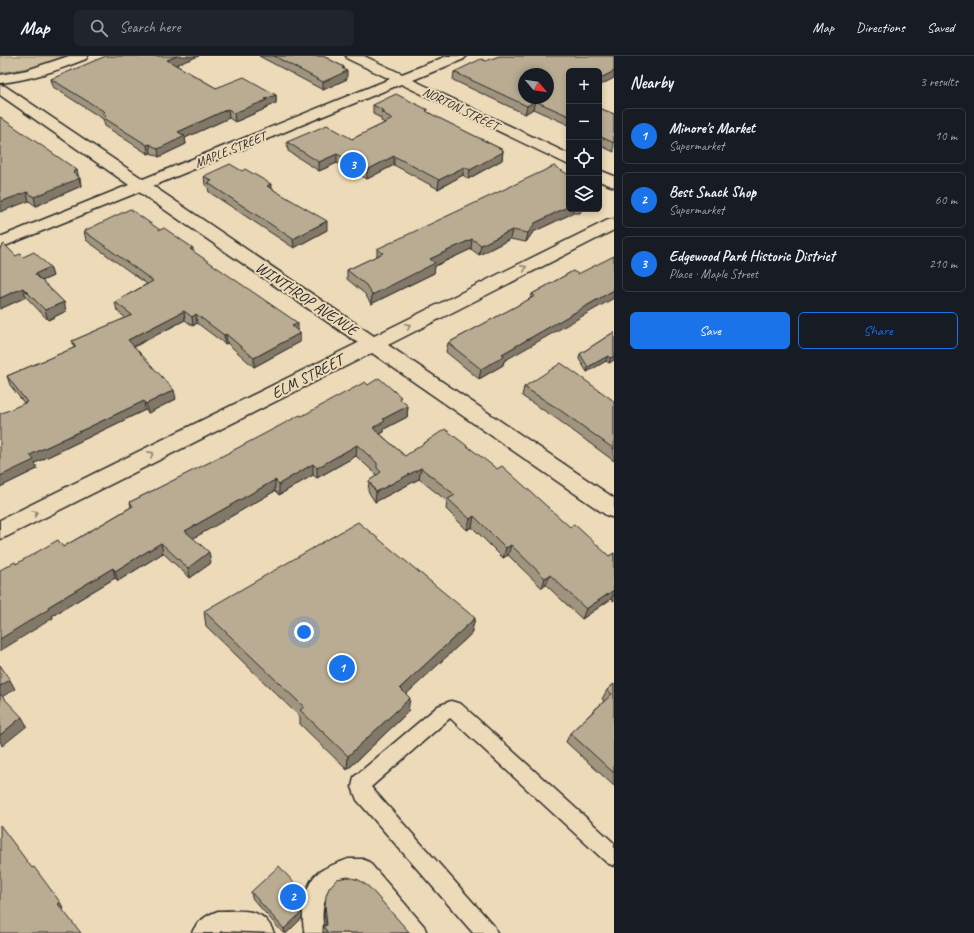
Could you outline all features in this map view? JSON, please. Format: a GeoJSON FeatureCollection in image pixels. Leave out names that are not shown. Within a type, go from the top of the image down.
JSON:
{"type":"FeatureCollection","features":[{"type":"Feature","properties":{"kind":"street"},"geometry":{"type":"LineString","coordinates":[[0,79],[25,75],[81,56]]}},
{"type":"Feature","properties":{"kind":"street","name":"NORTON STREET"},"geometry":{"type":"LineString","coordinates":[[353,56],[566,159]]}},
{"type":"Feature","properties":{"kind":"street","name":"MAPLE STREET"},"geometry":{"type":"LineString","coordinates":[[0,243],[459,56]]}},
{"type":"Feature","properties":{"kind":"street","name":"WINTHROP AVENUE"},"geometry":{"type":"LineString","coordinates":[[0,89],[614,509]]}},
{"type":"Feature","properties":{"kind":"street"},"geometry":{"type":"LineString","coordinates":[[601,176],[614,182]]}},
{"type":"Feature","properties":{"kind":"street","name":"ELM STREET"},"geometry":{"type":"LineString","coordinates":[[0,530],[614,224]]}},
{"type":"Feature","properties":{"kind":"lane"},"geometry":{"type":"LineString","coordinates":[[486,933],[364,793],[361,787],[361,783],[444,712],[452,709],[455,710],[614,856]]}},
{"type":"Feature","properties":{"kind":"lane"},"geometry":{"type":"LineString","coordinates":[[315,933],[312,922],[317,891],[326,879],[348,869],[362,869],[373,892],[413,931]]}},
{"type":"Feature","properties":{"kind":"lane"},"geometry":{"type":"LineString","coordinates":[[202,933],[218,921],[258,927]]}},
{"type":"Feature","properties":{"kind":"shaded area"},"geometry":{"type":"Polygon","coordinates":[[[0,56],[67,56],[34,67],[0,73],[0,56]]]}},
{"type":"Feature","properties":{"kind":"building"},"geometry":{"type":"Polygon","coordinates":[[[106,56],[177,56],[167,60],[216,88],[244,77],[276,95],[234,113],[228,109],[178,132],[185,136],[158,149],[150,144],[147,145],[104,118],[106,116],[102,114],[105,112],[51,79],[106,56]]]}},
{"type":"Feature","properties":{"kind":"building"},"geometry":{"type":"Polygon","coordinates":[[[274,56],[323,56],[344,67],[342,68],[347,71],[323,82],[274,56]]]}},
{"type":"Feature","properties":{"kind":"building"},"geometry":{"type":"Polygon","coordinates":[[[499,56],[614,56],[614,71],[602,77],[602,68],[566,68],[566,115],[542,104],[554,104],[554,68],[518,68],[518,102],[454,72],[481,59],[486,61],[499,56]]]}},
{"type":"Feature","properties":{"kind":"building"},"geometry":{"type":"Polygon","coordinates":[[[396,94],[428,110],[426,111],[435,116],[503,150],[503,152],[470,170],[464,167],[439,180],[394,156],[367,170],[337,154],[319,162],[287,142],[327,125],[352,139],[393,119],[381,112],[384,111],[373,105],[396,94]]]}},
{"type":"Feature","properties":{"kind":"building"},"geometry":{"type":"Polygon","coordinates":[[[602,109],[614,114],[614,143],[602,137],[602,109]]]}},
{"type":"Feature","properties":{"kind":"building"},"geometry":{"type":"Polygon","coordinates":[[[0,117],[77,170],[73,172],[80,178],[34,197],[27,192],[0,202],[0,117]]]}},
{"type":"Feature","properties":{"kind":"building"},"geometry":{"type":"Polygon","coordinates":[[[230,164],[242,171],[245,169],[271,184],[267,186],[327,221],[293,239],[208,183],[212,181],[204,176],[230,164]]]}},
{"type":"Feature","properties":{"kind":"building"},"geometry":{"type":"Polygon","coordinates":[[[554,166],[566,173],[566,208],[535,223],[528,233],[512,230],[481,245],[472,239],[430,259],[435,263],[372,295],[366,285],[347,270],[383,253],[377,249],[554,166]]]}},
{"type":"Feature","properties":{"kind":"building"},"geometry":{"type":"Polygon","coordinates":[[[130,209],[160,230],[164,228],[193,248],[190,249],[298,323],[292,326],[300,333],[254,358],[226,334],[224,335],[196,314],[192,317],[184,311],[128,340],[174,390],[146,404],[144,401],[30,455],[34,460],[0,476],[0,414],[27,402],[7,376],[76,347],[72,341],[132,315],[115,302],[153,281],[84,231],[130,209]]]}},
{"type":"Feature","properties":{"kind":"building"},"geometry":{"type":"Polygon","coordinates":[[[4,244],[16,256],[20,254],[23,257],[34,252],[50,267],[35,274],[64,302],[45,310],[23,288],[0,298],[0,248],[4,244]]]}},
{"type":"Feature","properties":{"kind":"building"},"geometry":{"type":"Polygon","coordinates":[[[614,256],[614,290],[502,354],[505,356],[481,369],[448,343],[535,296],[532,294],[573,271],[578,274],[614,256]]]}},
{"type":"Feature","properties":{"kind":"building"},"geometry":{"type":"Polygon","coordinates":[[[614,332],[614,356],[610,358],[608,356],[588,367],[580,354],[614,332]]]}},
{"type":"Feature","properties":{"kind":"building"},"geometry":{"type":"Polygon","coordinates":[[[561,363],[614,401],[614,449],[560,410],[524,387],[561,363]]]}},
{"type":"Feature","properties":{"kind":"building"},"geometry":{"type":"Polygon","coordinates":[[[379,378],[401,397],[399,398],[408,406],[383,419],[385,421],[373,428],[405,456],[445,429],[497,469],[502,466],[570,527],[574,524],[609,556],[614,553],[614,590],[586,609],[550,575],[545,578],[511,545],[506,548],[474,516],[470,519],[448,499],[455,495],[421,468],[376,492],[369,481],[381,472],[377,468],[377,463],[357,445],[317,468],[313,464],[279,484],[275,480],[185,531],[209,552],[188,568],[161,543],[115,571],[113,568],[48,607],[49,609],[0,639],[0,570],[15,562],[16,564],[58,540],[63,547],[133,506],[130,502],[300,415],[302,416],[365,382],[368,385],[379,378]]]}},
{"type":"Feature","properties":{"kind":"building"},"geometry":{"type":"Polygon","coordinates":[[[358,522],[475,618],[400,688],[410,698],[348,756],[300,710],[304,707],[204,611],[358,522]]]}},
{"type":"Feature","properties":{"kind":"building"},"geometry":{"type":"Polygon","coordinates":[[[0,665],[10,680],[0,686],[0,665]]]}},
{"type":"Feature","properties":{"kind":"building"},"geometry":{"type":"Polygon","coordinates":[[[614,684],[614,773],[570,733],[612,694],[607,690],[614,684]]]}},
{"type":"Feature","properties":{"kind":"building"},"geometry":{"type":"Polygon","coordinates":[[[0,694],[22,717],[0,735],[0,694]]]}},
{"type":"Feature","properties":{"kind":"building"},"geometry":{"type":"Polygon","coordinates":[[[0,825],[32,868],[34,867],[60,902],[58,904],[81,933],[0,933],[0,825]]]}},
{"type":"Feature","properties":{"kind":"building"},"geometry":{"type":"Polygon","coordinates":[[[279,866],[303,893],[301,913],[284,929],[251,892],[279,866]]]}},
{"type":"Feature","properties":{"kind":"building"},"geometry":{"type":"Polygon","coordinates":[[[348,877],[359,880],[369,887],[410,933],[328,933],[323,926],[327,925],[325,905],[326,896],[329,888],[337,879],[348,877]]]}},
{"type":"Feature","properties":{"kind":"place","name":"Edgewood Park Historic District"},"geometry":{"type":"Point","coordinates":[353,165]}},
{"type":"Feature","properties":{"kind":"place","name":"Minore's Market"},"geometry":{"type":"Point","coordinates":[342,668]}},
{"type":"Feature","properties":{"kind":"place","name":"Best Snack Shop"},"geometry":{"type":"Point","coordinates":[293,897]}}]}
